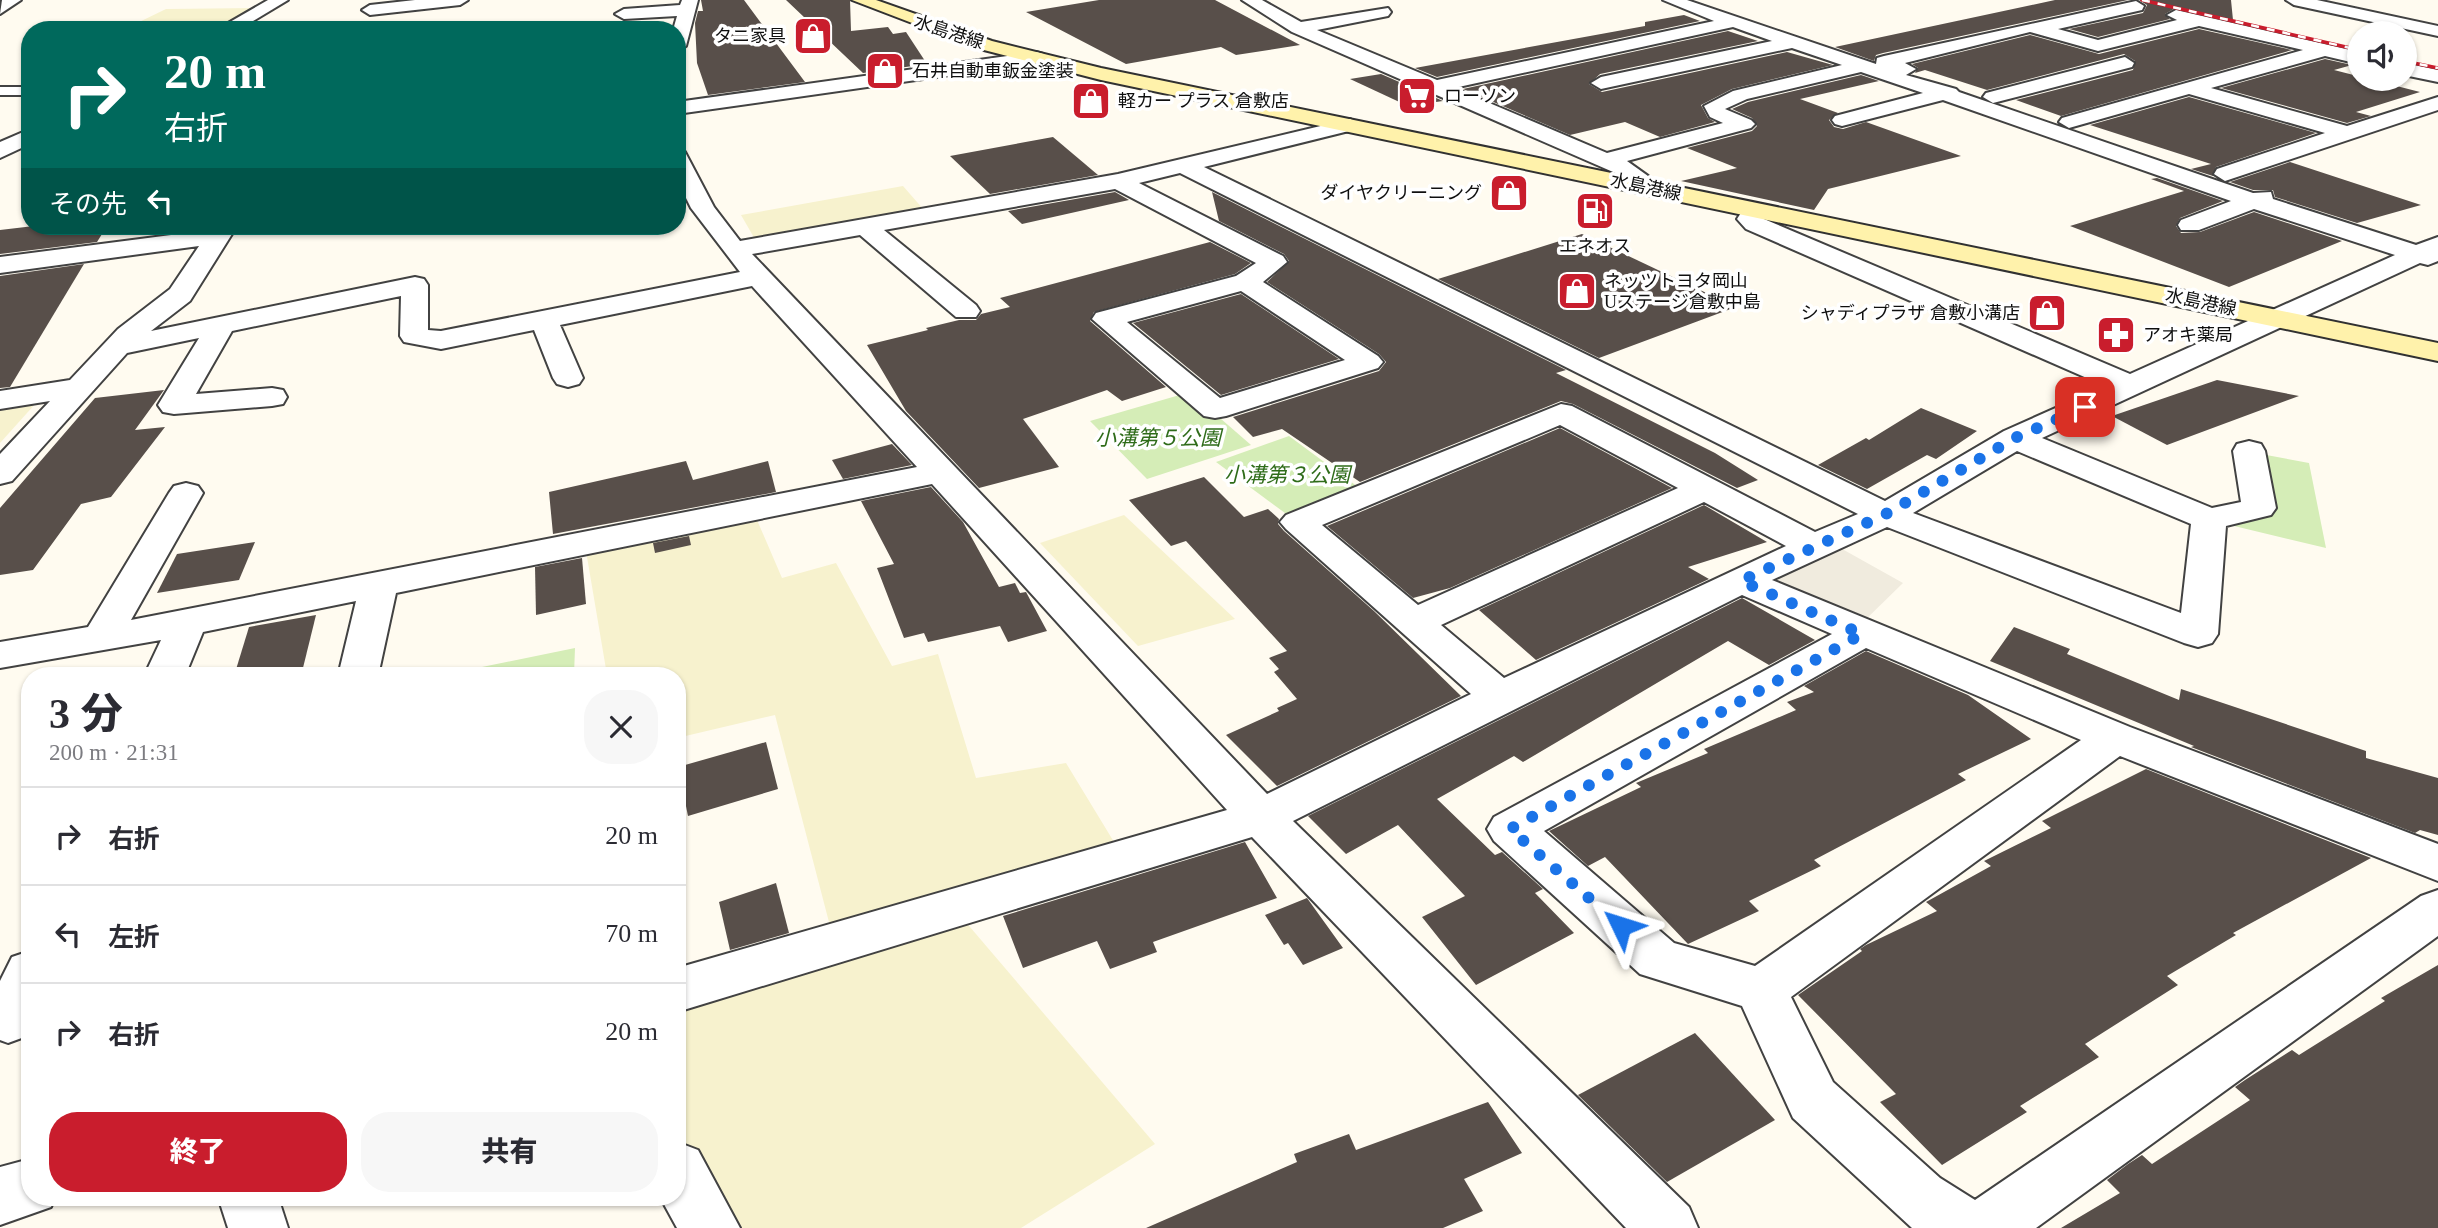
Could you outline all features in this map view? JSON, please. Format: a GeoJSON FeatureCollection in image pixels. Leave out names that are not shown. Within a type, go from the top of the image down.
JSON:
{"type":"FeatureCollection","features":[{"type":"Feature","properties":{"kind":"main road","name":"水島港線"},"geometry":{"type":"LineString","coordinates":[[860,0],[975,41],[1036,58],[2438,352]]}},
{"type":"Feature","properties":{"kind":"street"},"geometry":{"type":"LineString","coordinates":[[0,9],[13,0]]}},
{"type":"Feature","properties":{"kind":"street"},"geometry":{"type":"LineString","coordinates":[[242,21],[281,0]]}},
{"type":"Feature","properties":{"kind":"street"},"geometry":{"type":"LineString","coordinates":[[371,10],[460,0]]}},
{"type":"Feature","properties":{"kind":"street"},"geometry":{"type":"LineString","coordinates":[[1250,0],[1298,28],[1605,160],[1637,176],[1639,186]]}},
{"type":"Feature","properties":{"kind":"street"},"geometry":{"type":"LineString","coordinates":[[1671,0],[1862,66],[1955,92],[2262,197],[2432,251]]}},
{"type":"Feature","properties":{"kind":"street"},"geometry":{"type":"LineString","coordinates":[[2113,0],[2347,42]]}},
{"type":"Feature","properties":{"kind":"street"},"geometry":{"type":"LineString","coordinates":[[2294,0],[2438,31]]}},
{"type":"Feature","properties":{"kind":"street"},"geometry":{"type":"LineString","coordinates":[[624,14],[689,5]]}},
{"type":"Feature","properties":{"kind":"street"},"geometry":{"type":"LineString","coordinates":[[2200,20],[2098,46],[2037,29],[2154,6],[2200,20],[2347,55]]}},
{"type":"Feature","properties":{"kind":"street"},"geometry":{"type":"LineString","coordinates":[[1298,28],[1382,12]]}},
{"type":"Feature","properties":{"kind":"street"},"geometry":{"type":"LineString","coordinates":[[1444,84],[1733,22]]}},
{"type":"Feature","properties":{"kind":"street"},"geometry":{"type":"LineString","coordinates":[[2023,29],[1884,62],[1955,92],[1993,97],[2225,174],[2262,197]]}},
{"type":"Feature","properties":{"kind":"street"},"geometry":{"type":"LineString","coordinates":[[1601,83],[1793,42]]}},
{"type":"Feature","properties":{"kind":"street"},"geometry":{"type":"LineString","coordinates":[[2069,122],[2323,50]]}},
{"type":"Feature","properties":{"kind":"street"},"geometry":{"type":"LineString","coordinates":[[686,107],[1036,58]]}},
{"type":"Feature","properties":{"kind":"street"},"geometry":{"type":"LineString","coordinates":[[2417,58],[2438,63]]}},
{"type":"Feature","properties":{"kind":"street"},"geometry":{"type":"LineString","coordinates":[[1993,97],[2125,63]]}},
{"type":"Feature","properties":{"kind":"street"},"geometry":{"type":"LineString","coordinates":[[1605,160],[1744,124],[1717,113],[1714,106],[1740,95],[1862,66]]}},
{"type":"Feature","properties":{"kind":"street"},"geometry":{"type":"LineString","coordinates":[[2417,72],[2438,76]]}},
{"type":"Feature","properties":{"kind":"street"},"geometry":{"type":"LineString","coordinates":[[2188,88],[2347,133]]}},
{"type":"Feature","properties":{"kind":"street"},"geometry":{"type":"LineString","coordinates":[[1842,120],[1955,92]]}},
{"type":"Feature","properties":{"kind":"street"},"geometry":{"type":"LineString","coordinates":[[2225,174],[2438,103]]}},
{"type":"Feature","properties":{"kind":"street"},"geometry":{"type":"LineString","coordinates":[[734,250],[1118,181],[1350,125]]}},
{"type":"Feature","properties":{"kind":"street"},"geometry":{"type":"LineString","coordinates":[[0,151],[21,140]]}},
{"type":"Feature","properties":{"kind":"street"},"geometry":{"type":"LineString","coordinates":[[1184,166],[1886,514],[2197,634],[2209,519]]}},
{"type":"Feature","properties":{"kind":"street"},"geometry":{"type":"LineString","coordinates":[[686,175],[703,208],[734,250],[1261,817],[1668,1228]]}},
{"type":"Feature","properties":{"kind":"street"},"geometry":{"type":"LineString","coordinates":[[1118,181],[1274,262],[1245,282],[1106,319],[1215,408],[1368,362],[1245,282]]}},
{"type":"Feature","properties":{"kind":"street"},"geometry":{"type":"LineString","coordinates":[[2190,225],[2262,197]]}},
{"type":"Feature","properties":{"kind":"street"},"geometry":{"type":"LineString","coordinates":[[1755,210],[1749,219],[1755,223],[2131,386]]}},
{"type":"Feature","properties":{"kind":"street"},"geometry":{"type":"LineString","coordinates":[[864,226],[966,311]]}},
{"type":"Feature","properties":{"kind":"street"},"geometry":{"type":"LineString","coordinates":[[0,265],[195,235]]}},
{"type":"Feature","properties":{"kind":"street"},"geometry":{"type":"LineString","coordinates":[[0,474],[128,335],[180,295],[218,235]]}},
{"type":"Feature","properties":{"kind":"street"},"geometry":{"type":"LineString","coordinates":[[686,987],[1261,817],[1500,697],[1886,514],[2015,438],[2432,251]]}},
{"type":"Feature","properties":{"kind":"street"},"geometry":{"type":"LineString","coordinates":[[119,346],[415,285],[414,336],[441,340],[761,276]]}},
{"type":"Feature","properties":{"kind":"street"},"geometry":{"type":"LineString","coordinates":[[544,319],[568,378]]}},
{"type":"Feature","properties":{"kind":"street"},"geometry":{"type":"LineString","coordinates":[[221,325],[174,405],[272,397]]}},
{"type":"Feature","properties":{"kind":"street"},"geometry":{"type":"LineString","coordinates":[[0,400],[82,387]]}},
{"type":"Feature","properties":{"kind":"street"},"geometry":{"type":"LineString","coordinates":[[1500,697],[1298,522],[1561,413],[1814,546]]}},
{"type":"Feature","properties":{"kind":"street"},"geometry":{"type":"LineString","coordinates":[[2015,438],[2209,519],[2259,508],[2249,451]]}},
{"type":"Feature","properties":{"kind":"street"},"geometry":{"type":"LineString","coordinates":[[0,656],[188,623],[941,472]]}},
{"type":"Feature","properties":{"kind":"street"},"geometry":{"type":"LineString","coordinates":[[1413,622],[1704,489]]}},
{"type":"Feature","properties":{"kind":"street"},"geometry":{"type":"LineString","coordinates":[[101,638],[186,493]]}},
{"type":"Feature","properties":{"kind":"street"},"geometry":{"type":"LineString","coordinates":[[1741,581],[2115,738],[2438,863]]}},
{"type":"Feature","properties":{"kind":"street"},"geometry":{"type":"LineString","coordinates":[[360,667],[379,585]]}},
{"type":"Feature","properties":{"kind":"street"},"geometry":{"type":"LineString","coordinates":[[168,667],[188,623]]}},
{"type":"Feature","properties":{"kind":"street"},"geometry":{"type":"LineString","coordinates":[[1862,634],[1510,829],[1658,959],[1761,990],[1813,1100],[1919,1198],[1964,1228]]}},
{"type":"Feature","properties":{"kind":"street"},"geometry":{"type":"LineString","coordinates":[[1761,990],[2115,738]]}},
{"type":"Feature","properties":{"kind":"street"},"geometry":{"type":"LineString","coordinates":[[1986,1228],[2438,909]]}},
{"type":"Feature","properties":{"kind":"street"},"geometry":{"type":"LineString","coordinates":[[8,1020],[21,992]]}},
{"type":"Feature","properties":{"kind":"street"},"geometry":{"type":"LineString","coordinates":[[686,1186],[710,1228]]}},
{"type":"Feature","properties":{"kind":"street"},"geometry":{"type":"LineString","coordinates":[[0,1196],[21,1189]]}},
{"type":"Feature","properties":{"kind":"street"},"geometry":{"type":"LineString","coordinates":[[251,1206],[257,1228]]}},
{"type":"Feature","properties":{"kind":"lane"},"geometry":{"type":"LineString","coordinates":[[0,91],[21,91]]}},
{"type":"Feature","properties":{"kind":"shaded area"},"geometry":{"type":"Polygon","coordinates":[[[256,8],[231,21],[141,21],[166,9],[256,8]]]}},
{"type":"Feature","properties":{"kind":"shaded area"},"geometry":{"type":"Polygon","coordinates":[[[903,186],[924,210],[756,241],[741,215],[903,186]]]}},
{"type":"Feature","properties":{"kind":"shaded area"},"geometry":{"type":"Polygon","coordinates":[[[36,403],[0,443],[0,408],[36,403]]]}},
{"type":"Feature","properties":{"kind":"shaded area"},"geometry":{"type":"Polygon","coordinates":[[[754,513],[782,578],[836,563],[892,666],[938,654],[976,778],[1066,763],[1114,842],[830,926],[775,715],[686,736],[686,667],[606,667],[586,551],[754,513]]]}},
{"type":"Feature","properties":{"kind":"shaded area"},"geometry":{"type":"Polygon","coordinates":[[[1124,515],[1235,619],[1138,646],[1040,543],[1124,515]]]}},
{"type":"Feature","properties":{"kind":"shaded area"},"geometry":{"type":"Polygon","coordinates":[[[1835,545],[1903,583],[1859,626],[1763,583],[1835,545]]]}},
{"type":"Feature","properties":{"kind":"shaded area"},"geometry":{"type":"Polygon","coordinates":[[[964,920],[1155,1144],[1021,1228],[729,1228],[686,1151],[686,997],[964,920]]]}},
{"type":"Feature","properties":{"kind":"green space","name":"小溝第５公園"},"geometry":{"type":"Polygon","coordinates":[[[1190,392],[1251,445],[1147,479],[1090,421],[1190,392]]]}},
{"type":"Feature","properties":{"kind":"green space","name":"小溝第３公園"},"geometry":{"type":"Polygon","coordinates":[[[1289,436],[1358,487],[1289,516],[1216,462],[1289,436]]]}},
{"type":"Feature","properties":{"kind":"green space"},"geometry":{"type":"Polygon","coordinates":[[[2261,454],[2309,463],[2326,548],[2230,525],[2270,512],[2261,454]]]}},
{"type":"Feature","properties":{"kind":"green space"},"geometry":{"type":"Polygon","coordinates":[[[575,648],[574,667],[482,667],[575,648]]]}},
{"type":"Feature","properties":{"kind":"building"},"geometry":{"type":"Polygon","coordinates":[[[701,0],[744,0],[805,82],[708,95],[697,63],[695,23],[698,11],[703,11],[701,0]]]}},
{"type":"Feature","properties":{"kind":"building"},"geometry":{"type":"Polygon","coordinates":[[[786,0],[850,0],[851,31],[888,27],[893,34],[906,32],[927,64],[863,73],[786,0]]]}},
{"type":"Feature","properties":{"kind":"building"},"geometry":{"type":"Polygon","coordinates":[[[1099,0],[1215,0],[1300,45],[1236,55],[1221,47],[1126,64],[1026,12],[1099,0]]]}},
{"type":"Feature","properties":{"kind":"building"},"geometry":{"type":"Polygon","coordinates":[[[2055,0],[2128,0],[1883,53],[1876,55],[1874,61],[1835,47],[2055,0]]]}},
{"type":"Feature","properties":{"kind":"building"},"geometry":{"type":"Polygon","coordinates":[[[2139,0],[2231,0],[2233,20],[2177,7],[2165,14],[2170,19],[2098,37],[2069,29],[2143,13],[2147,5],[2139,0]]]}},
{"type":"Feature","properties":{"kind":"building"},"geometry":{"type":"Polygon","coordinates":[[[1684,15],[1700,21],[1437,77],[1415,68],[1645,26],[1645,22],[1684,15]]]}},
{"type":"Feature","properties":{"kind":"building"},"geometry":{"type":"Polygon","coordinates":[[[2199,29],[2292,50],[2061,116],[2016,100],[2133,70],[2135,61],[2124,54],[1987,90],[1925,70],[1915,73],[1918,68],[1912,64],[2030,35],[2099,54],[2199,29]]]}},
{"type":"Feature","properties":{"kind":"building"},"geometry":{"type":"Polygon","coordinates":[[[1728,31],[1758,41],[1600,74],[1589,84],[1602,92],[1787,52],[1833,65],[1732,89],[1701,105],[1708,118],[1715,122],[1660,137],[1625,122],[1570,135],[1463,89],[1728,31]]]}},
{"type":"Feature","properties":{"kind":"building"},"geometry":{"type":"Polygon","coordinates":[[[2325,59],[2347,64],[2347,66],[2334,70],[2347,73],[2347,91],[2420,92],[2356,112],[2371,116],[2347,123],[2221,88],[2325,59]]]}},
{"type":"Feature","properties":{"kind":"building"},"geometry":{"type":"Polygon","coordinates":[[[1381,74],[1443,101],[1408,106],[1350,79],[1381,74]]]}},
{"type":"Feature","properties":{"kind":"building"},"geometry":{"type":"Polygon","coordinates":[[[1861,75],[1879,81],[1800,99],[1838,113],[1829,120],[1834,127],[1843,129],[1866,122],[1961,156],[1828,189],[1814,210],[1681,181],[1737,168],[1687,148],[1752,131],[1757,126],[1752,118],[1732,109],[1748,102],[1861,75]]]}},
{"type":"Feature","properties":{"kind":"building"},"geometry":{"type":"Polygon","coordinates":[[[2189,97],[2316,133],[2216,167],[2213,176],[2191,169],[2211,164],[2090,125],[2189,97]]]}},
{"type":"Feature","properties":{"kind":"building"},"geometry":{"type":"Polygon","coordinates":[[[1053,137],[1098,175],[990,194],[950,156],[1053,137]]]}},
{"type":"Feature","properties":{"kind":"building"},"geometry":{"type":"Polygon","coordinates":[[[2290,162],[2421,205],[2357,223],[2275,197],[2273,190],[2253,190],[2230,182],[2290,162]]]}},
{"type":"Feature","properties":{"kind":"building"},"geometry":{"type":"Polygon","coordinates":[[[2157,178],[2223,201],[2180,218],[2176,226],[2181,233],[2200,232],[2254,212],[2342,241],[2229,287],[2070,226],[2184,191],[2151,179],[2157,178]]]}},
{"type":"Feature","properties":{"kind":"building"},"geometry":{"type":"Polygon","coordinates":[[[1115,192],[1129,200],[1022,224],[1008,211],[1115,192]]]}},
{"type":"Feature","properties":{"kind":"building"},"geometry":{"type":"Polygon","coordinates":[[[1212,192],[1566,370],[1556,373],[1715,453],[1758,480],[1737,488],[1573,404],[1561,401],[1360,482],[1282,429],[1253,437],[1233,417],[1379,371],[1386,362],[1379,354],[1267,282],[1289,261],[1284,254],[1219,221],[1212,192]]]}},
{"type":"Feature","properties":{"kind":"building"},"geometry":{"type":"Polygon","coordinates":[[[21,228],[21,235],[101,235],[97,242],[0,254],[0,230],[21,228]]]}},
{"type":"Feature","properties":{"kind":"building"},"geometry":{"type":"Polygon","coordinates":[[[1582,234],[1736,307],[1599,358],[1438,279],[1582,234]]]}},
{"type":"Feature","properties":{"kind":"building"},"geometry":{"type":"Polygon","coordinates":[[[1210,242],[1251,263],[1235,274],[1094,312],[1090,321],[1166,387],[1122,401],[1107,390],[1023,419],[1059,467],[979,488],[906,411],[867,345],[959,320],[976,320],[981,314],[1010,307],[1000,298],[1210,242]]]}},
{"type":"Feature","properties":{"kind":"building"},"geometry":{"type":"Polygon","coordinates":[[[84,264],[10,387],[0,388],[0,276],[84,264]]]}},
{"type":"Feature","properties":{"kind":"building"},"geometry":{"type":"Polygon","coordinates":[[[1241,294],[1339,359],[1221,395],[1133,323],[1241,294]]]}},
{"type":"Feature","properties":{"kind":"building"},"geometry":{"type":"Polygon","coordinates":[[[2217,380],[2299,396],[2167,445],[2112,416],[2217,380]]]}},
{"type":"Feature","properties":{"kind":"building"},"geometry":{"type":"Polygon","coordinates":[[[164,390],[135,430],[165,427],[111,497],[81,504],[33,570],[0,575],[0,508],[95,398],[164,390]]]}},
{"type":"Feature","properties":{"kind":"building"},"geometry":{"type":"Polygon","coordinates":[[[1921,408],[1977,431],[1936,459],[1927,455],[1867,489],[1818,465],[1866,438],[1869,440],[1921,408]]]}},
{"type":"Feature","properties":{"kind":"building"},"geometry":{"type":"Polygon","coordinates":[[[1560,428],[1672,488],[1450,588],[1413,598],[1327,526],[1560,428]]]}},
{"type":"Feature","properties":{"kind":"building"},"geometry":{"type":"Polygon","coordinates":[[[892,444],[912,465],[843,479],[832,460],[892,444]]]}},
{"type":"Feature","properties":{"kind":"building"},"geometry":{"type":"Polygon","coordinates":[[[686,461],[693,480],[768,461],[776,492],[553,534],[549,492],[686,461]]]}},
{"type":"Feature","properties":{"kind":"building"},"geometry":{"type":"Polygon","coordinates":[[[1204,477],[1244,517],[1268,509],[1279,519],[1278,524],[1284,531],[1374,611],[1461,696],[1277,786],[1226,735],[1279,711],[1277,708],[1297,699],[1274,672],[1279,669],[1269,658],[1287,651],[1186,541],[1171,546],[1129,500],[1204,477]]]}},
{"type":"Feature","properties":{"kind":"building"},"geometry":{"type":"Polygon","coordinates":[[[931,487],[963,522],[999,587],[1015,583],[1020,593],[1026,592],[1047,631],[1008,642],[1000,626],[928,642],[924,633],[904,638],[877,568],[894,564],[861,501],[931,487]]]}},
{"type":"Feature","properties":{"kind":"building"},"geometry":{"type":"Polygon","coordinates":[[[1704,505],[1767,542],[1688,567],[1709,579],[1536,660],[1479,610],[1704,505]]]}},
{"type":"Feature","properties":{"kind":"building"},"geometry":{"type":"Polygon","coordinates":[[[689,536],[691,545],[655,553],[653,543],[689,536]]]}},
{"type":"Feature","properties":{"kind":"building"},"geometry":{"type":"Polygon","coordinates":[[[255,542],[239,580],[157,593],[177,554],[255,542]]]}},
{"type":"Feature","properties":{"kind":"building"},"geometry":{"type":"Polygon","coordinates":[[[582,558],[586,604],[536,615],[535,567],[582,558]]]}},
{"type":"Feature","properties":{"kind":"building"},"geometry":{"type":"Polygon","coordinates":[[[1742,598],[1815,640],[1769,665],[1728,641],[1523,762],[1514,756],[1437,799],[1495,855],[1502,852],[1543,889],[1535,893],[1574,933],[1476,985],[1422,917],[1465,896],[1398,825],[1346,854],[1308,816],[1742,598]]]}},
{"type":"Feature","properties":{"kind":"building"},"geometry":{"type":"Polygon","coordinates":[[[316,615],[303,667],[237,667],[249,627],[316,615]]]}},
{"type":"Feature","properties":{"kind":"building"},"geometry":{"type":"Polygon","coordinates":[[[2014,627],[2070,649],[2067,654],[2179,700],[2181,689],[2366,751],[2366,758],[2438,778],[2438,835],[2420,830],[2415,833],[2191,747],[2194,746],[1990,661],[2014,627]]]}},
{"type":"Feature","properties":{"kind":"building"},"geometry":{"type":"Polygon","coordinates":[[[1866,651],[1968,695],[2031,739],[1958,774],[1966,780],[1814,860],[1821,866],[1749,901],[1759,911],[1688,944],[1605,857],[1588,866],[1549,831],[1641,787],[1636,783],[1708,753],[1704,749],[1796,710],[1787,702],[1814,692],[1804,686],[1866,651]]]}},
{"type":"Feature","properties":{"kind":"building"},"geometry":{"type":"Polygon","coordinates":[[[766,742],[778,789],[688,816],[686,765],[766,742]]]}},
{"type":"Feature","properties":{"kind":"building"},"geometry":{"type":"Polygon","coordinates":[[[2146,769],[2371,858],[2233,933],[2236,935],[2167,976],[2178,985],[2085,1044],[2099,1057],[2020,1106],[2027,1112],[1942,1165],[1880,1102],[1896,1094],[1798,995],[1862,951],[1860,949],[1866,945],[1937,911],[1926,902],[1991,866],[1984,861],[2051,828],[2042,821],[2146,769]]]}},
{"type":"Feature","properties":{"kind":"building"},"geometry":{"type":"Polygon","coordinates":[[[1245,842],[1277,898],[1153,942],[1157,952],[1110,969],[1097,941],[1023,968],[1003,916],[1245,842]]]}},
{"type":"Feature","properties":{"kind":"building"},"geometry":{"type":"Polygon","coordinates":[[[776,883],[789,933],[730,950],[719,902],[776,883]]]}},
{"type":"Feature","properties":{"kind":"building"},"geometry":{"type":"Polygon","coordinates":[[[1307,898],[1343,948],[1303,965],[1288,943],[1284,945],[1265,915],[1307,898]]]}},
{"type":"Feature","properties":{"kind":"building"},"geometry":{"type":"Polygon","coordinates":[[[2438,965],[2438,1228],[2061,1228],[2120,1193],[2107,1180],[2128,1164],[2142,1155],[2152,1164],[2250,1100],[2235,1087],[2245,1080],[2292,1050],[2299,1055],[2385,1001],[2381,998],[2438,965]]]}},
{"type":"Feature","properties":{"kind":"building"},"geometry":{"type":"Polygon","coordinates":[[[1695,1033],[1775,1120],[1667,1182],[1578,1095],[1695,1033]]]}},
{"type":"Feature","properties":{"kind":"building"},"geometry":{"type":"Polygon","coordinates":[[[1488,1102],[1522,1153],[1464,1179],[1483,1211],[1443,1228],[1146,1228],[1297,1162],[1294,1154],[1349,1134],[1356,1150],[1488,1102]]]}},
{"type":"Feature","properties":{"kind":"railway"},"geometry":{"type":"LineString","coordinates":[[2142,0],[2347,47]]}},
{"type":"Feature","properties":{"kind":"railway"},"geometry":{"type":"LineString","coordinates":[[2417,64],[2438,68]]}},
{"type":"Feature","properties":{"kind":"place","name":"タニ家具"},"geometry":{"type":"Point","coordinates":[813,36]}},
{"type":"Feature","properties":{"kind":"place","name":"石井自動車鈑金塗装"},"geometry":{"type":"Point","coordinates":[885,71]}},
{"type":"Feature","properties":{"kind":"place","name":"ローソン"},"geometry":{"type":"Point","coordinates":[1417,96]}},
{"type":"Feature","properties":{"kind":"place","name":"軽カー プラス 倉敷店"},"geometry":{"type":"Point","coordinates":[1091,101]}},
{"type":"Feature","properties":{"kind":"place","name":"ダイヤクリーニング"},"geometry":{"type":"Point","coordinates":[1509,193]}},
{"type":"Feature","properties":{"kind":"place","name":"エネオス"},"geometry":{"type":"Point","coordinates":[1595,211]}},
{"type":"Feature","properties":{"kind":"place","name":"ネッツトヨタ岡山 Uステージ倉敷中島"},"geometry":{"type":"Point","coordinates":[1577,291]}},
{"type":"Feature","properties":{"kind":"place","name":"シャディプラザ 倉敷小溝店"},"geometry":{"type":"Point","coordinates":[2047,313]}},
{"type":"Feature","properties":{"kind":"place","name":"アオキ薬局"},"geometry":{"type":"Point","coordinates":[2116,335]}},
{"type":"Feature","properties":{"kind":"route"},"geometry":{"type":"LineString","coordinates":[[1621,926],[1510,829],[1862,634],[1741,581],[1886,514],[2015,438],[2085,407]]}}]}
